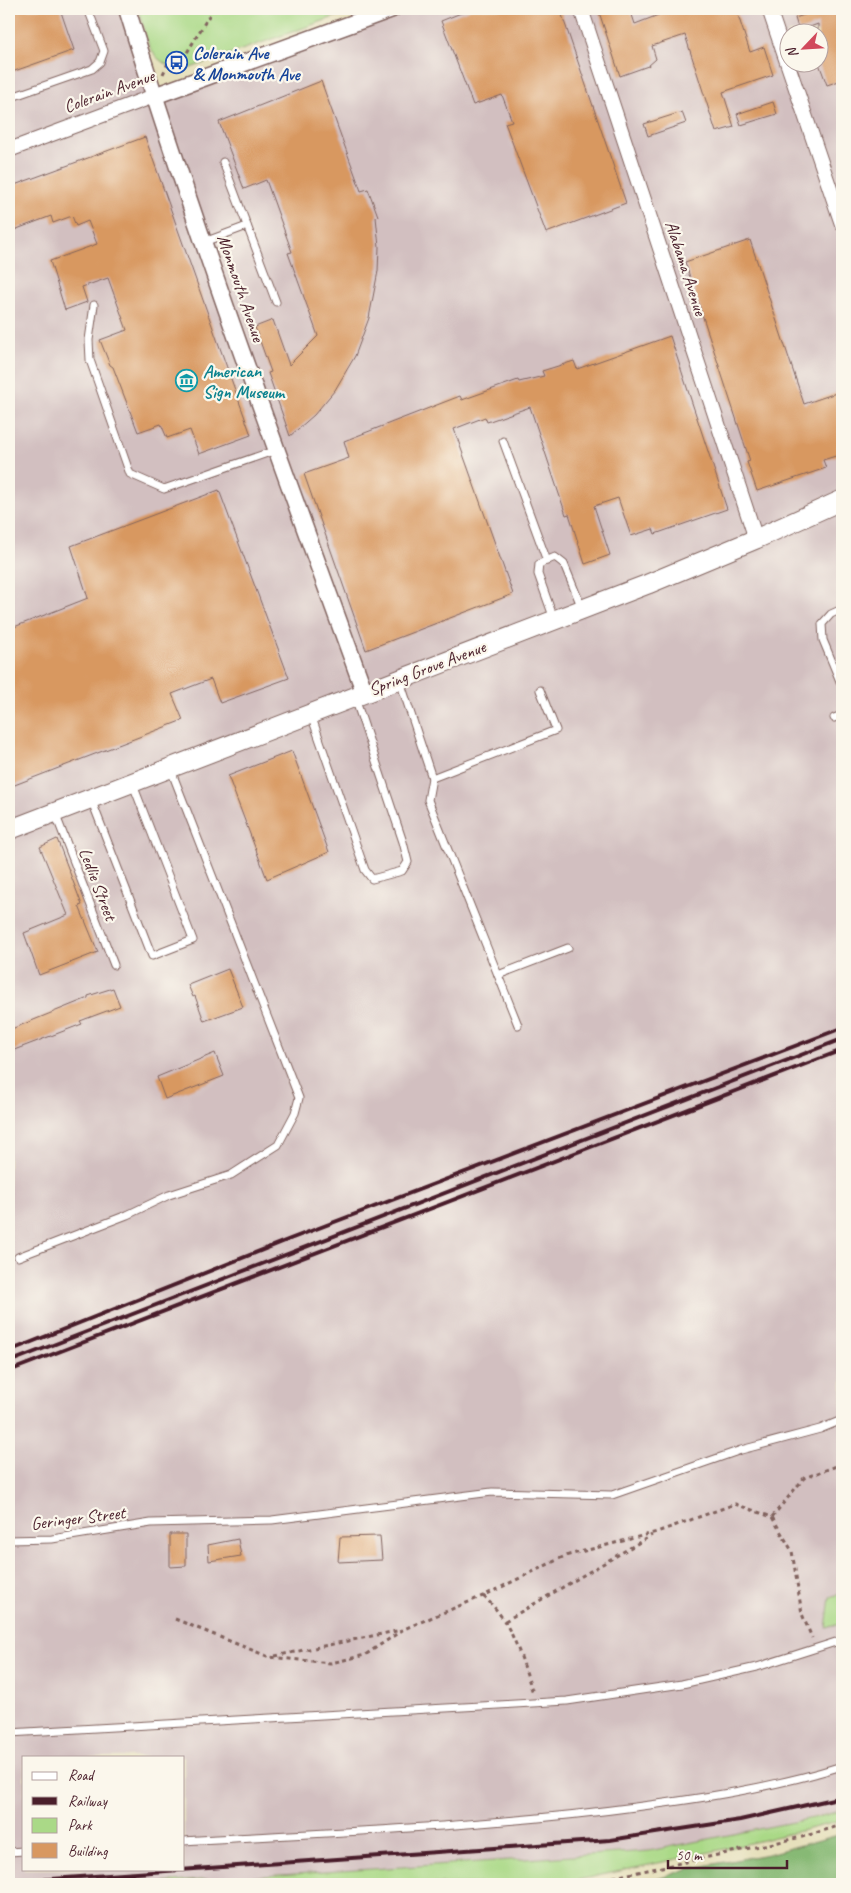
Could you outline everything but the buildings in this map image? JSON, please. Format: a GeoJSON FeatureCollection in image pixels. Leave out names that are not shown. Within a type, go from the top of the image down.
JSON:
{"type":"FeatureCollection","features":[{"type":"Feature","properties":{"kind":"main road","name":"Spring Grove Avenue"},"geometry":{"type":"LineString","coordinates":[[9,830],[359,693],[582,609],[756,539],[842,500]]}},
{"type":"Feature","properties":{"kind":"street","name":"Monmouth Avenue"},"geometry":{"type":"LineString","coordinates":[[127,9],[154,96],[359,693]]}},
{"type":"Feature","properties":{"kind":"street","name":"Colerain Avenue"},"geometry":{"type":"LineString","coordinates":[[9,150],[392,9]]}},
{"type":"Feature","properties":{"kind":"street","name":"Alabama Avenue"},"geometry":{"type":"LineString","coordinates":[[581,9],[756,539]]}},
{"type":"Feature","properties":{"kind":"street"},"geometry":{"type":"LineString","coordinates":[[769,9],[842,224]]}},
{"type":"Feature","properties":{"kind":"lane"},"geometry":{"type":"LineString","coordinates":[[9,98],[92,69],[100,62],[104,51],[88,9]]}},
{"type":"Feature","properties":{"kind":"lane"},"geometry":{"type":"LineString","coordinates":[[223,162],[276,302]]}},
{"type":"Feature","properties":{"kind":"lane"},"geometry":{"type":"LineString","coordinates":[[204,242],[247,226]]}},
{"type":"Feature","properties":{"kind":"lane"},"geometry":{"type":"LineString","coordinates":[[94,305],[89,340],[90,360],[130,474],[164,489],[277,450]]}},
{"type":"Feature","properties":{"kind":"lane"},"geometry":{"type":"LineString","coordinates":[[503,441],[547,561]]}},
{"type":"Feature","properties":{"kind":"lane"},"geometry":{"type":"LineString","coordinates":[[554,619],[538,574],[539,564],[555,557],[564,564],[582,609]]}},
{"type":"Feature","properties":{"kind":"lane"},"geometry":{"type":"LineString","coordinates":[[842,609],[831,614],[822,624],[823,640],[842,686]]}},
{"type":"Feature","properties":{"kind":"lane"},"geometry":{"type":"LineString","coordinates":[[399,678],[432,778],[428,800],[518,1025]]}},
{"type":"Feature","properties":{"kind":"lane"},"geometry":{"type":"LineString","coordinates":[[432,778],[556,730],[540,690]]}},
{"type":"Feature","properties":{"kind":"lane"},"geometry":{"type":"LineString","coordinates":[[310,712],[365,870],[372,879],[402,871],[408,862],[359,693]]}},
{"type":"Feature","properties":{"kind":"lane"},"geometry":{"type":"LineString","coordinates":[[834,718],[842,715]]}},
{"type":"Feature","properties":{"kind":"lane"},"geometry":{"type":"LineString","coordinates":[[18,1257],[127,1215],[169,1195],[231,1175],[278,1145],[294,1113],[299,1098],[170,767]]}},
{"type":"Feature","properties":{"kind":"lane"},"geometry":{"type":"LineString","coordinates":[[90,798],[152,956],[193,940],[132,782]]}},
{"type":"Feature","properties":{"kind":"lane","name":"Ledlie Street"},"geometry":{"type":"LineString","coordinates":[[55,813],[114,965]]}},
{"type":"Feature","properties":{"kind":"lane"},"geometry":{"type":"LineString","coordinates":[[498,975],[568,948]]}},
{"type":"Feature","properties":{"kind":"lane","name":"Geringer Street"},"geometry":{"type":"LineString","coordinates":[[9,1540],[52,1538],[151,1523],[272,1520],[492,1492],[612,1495],[741,1450],[820,1429],[842,1420]]}},
{"type":"Feature","properties":{"kind":"lane"},"geometry":{"type":"LineString","coordinates":[[9,1734],[567,1701],[682,1684],[757,1667],[842,1640]]}},
{"type":"Feature","properties":{"kind":"lane"},"geometry":{"type":"LineString","coordinates":[[185,1841],[474,1824],[585,1814],[722,1796],[842,1766]]}},
{"type":"Feature","properties":{"kind":"lane"},"geometry":{"type":"LineString","coordinates":[[9,1852],[22,1851]]}},
{"type":"Feature","properties":{"kind":"path"},"geometry":{"type":"LineString","coordinates":[[179,66],[213,9]]}},
{"type":"Feature","properties":{"kind":"path"},"geometry":{"type":"LineString","coordinates":[[772,1518],[804,1478],[842,1464]]}},
{"type":"Feature","properties":{"kind":"path"},"geometry":{"type":"LineString","coordinates":[[269,1657],[322,1648],[404,1629],[483,1596],[565,1556],[657,1532],[735,1504],[772,1518],[792,1551],[802,1614],[816,1648]]}},
{"type":"Feature","properties":{"kind":"path"},"geometry":{"type":"LineString","coordinates":[[505,1621],[657,1532]]}},
{"type":"Feature","properties":{"kind":"path"},"geometry":{"type":"LineString","coordinates":[[483,1596],[496,1607],[512,1633],[536,1703]]}},
{"type":"Feature","properties":{"kind":"path"},"geometry":{"type":"LineString","coordinates":[[174,1619],[269,1657],[331,1663],[365,1655],[404,1629]]}},
{"type":"Feature","properties":{"kind":"path"},"geometry":{"type":"LineString","coordinates":[[582,1884],[784,1841],[842,1825]]}},
{"type":"Feature","properties":{"kind":"shaded area"},"geometry":{"type":"Polygon","coordinates":[[[9,9],[127,9],[153,95],[392,9],[842,9],[842,1810],[744,1834],[649,1851],[140,1884],[9,1884],[9,9]]]}},
{"type":"Feature","properties":{"kind":"green space"},"geometry":{"type":"Polygon","coordinates":[[[138,9],[357,9],[182,71],[161,61],[150,48],[138,9]]]}},
{"type":"Feature","properties":{"kind":"green space"},"geometry":{"type":"Polygon","coordinates":[[[842,1593],[842,1623],[826,1628],[830,1597],[842,1593]]]}},
{"type":"Feature","properties":{"kind":"green space"},"geometry":{"type":"Polygon","coordinates":[[[842,1810],[842,1820],[837,1822],[734,1847],[559,1884],[140,1884],[649,1851],[818,1817],[842,1810]]]}},
{"type":"Feature","properties":{"kind":"green space"},"geometry":{"type":"Polygon","coordinates":[[[842,1834],[842,1884],[643,1884],[687,1869],[768,1854],[842,1834]]]}},
{"type":"Feature","properties":{"kind":"railway"},"geometry":{"type":"LineString","coordinates":[[9,1351],[290,1239],[842,1028]]}},
{"type":"Feature","properties":{"kind":"railway"},"geometry":{"type":"LineString","coordinates":[[9,1362],[842,1039]]}},
{"type":"Feature","properties":{"kind":"railway"},"geometry":{"type":"LineString","coordinates":[[9,1371],[842,1050]]}},
{"type":"Feature","properties":{"kind":"railway"},"geometry":{"type":"LineString","coordinates":[[185,1870],[610,1840],[740,1820],[842,1797]]}},
{"type":"Feature","properties":{"kind":"railway"},"geometry":{"type":"LineString","coordinates":[[9,1882],[181,1870]]}},
{"type":"Feature","properties":{"kind":"place","name":"Colerain Ave & Monmouth Ave"},"geometry":{"type":"Point","coordinates":[177,63]}},
{"type":"Feature","properties":{"kind":"place","name":"American Sign Museum"},"geometry":{"type":"Point","coordinates":[187,381]}}]}
